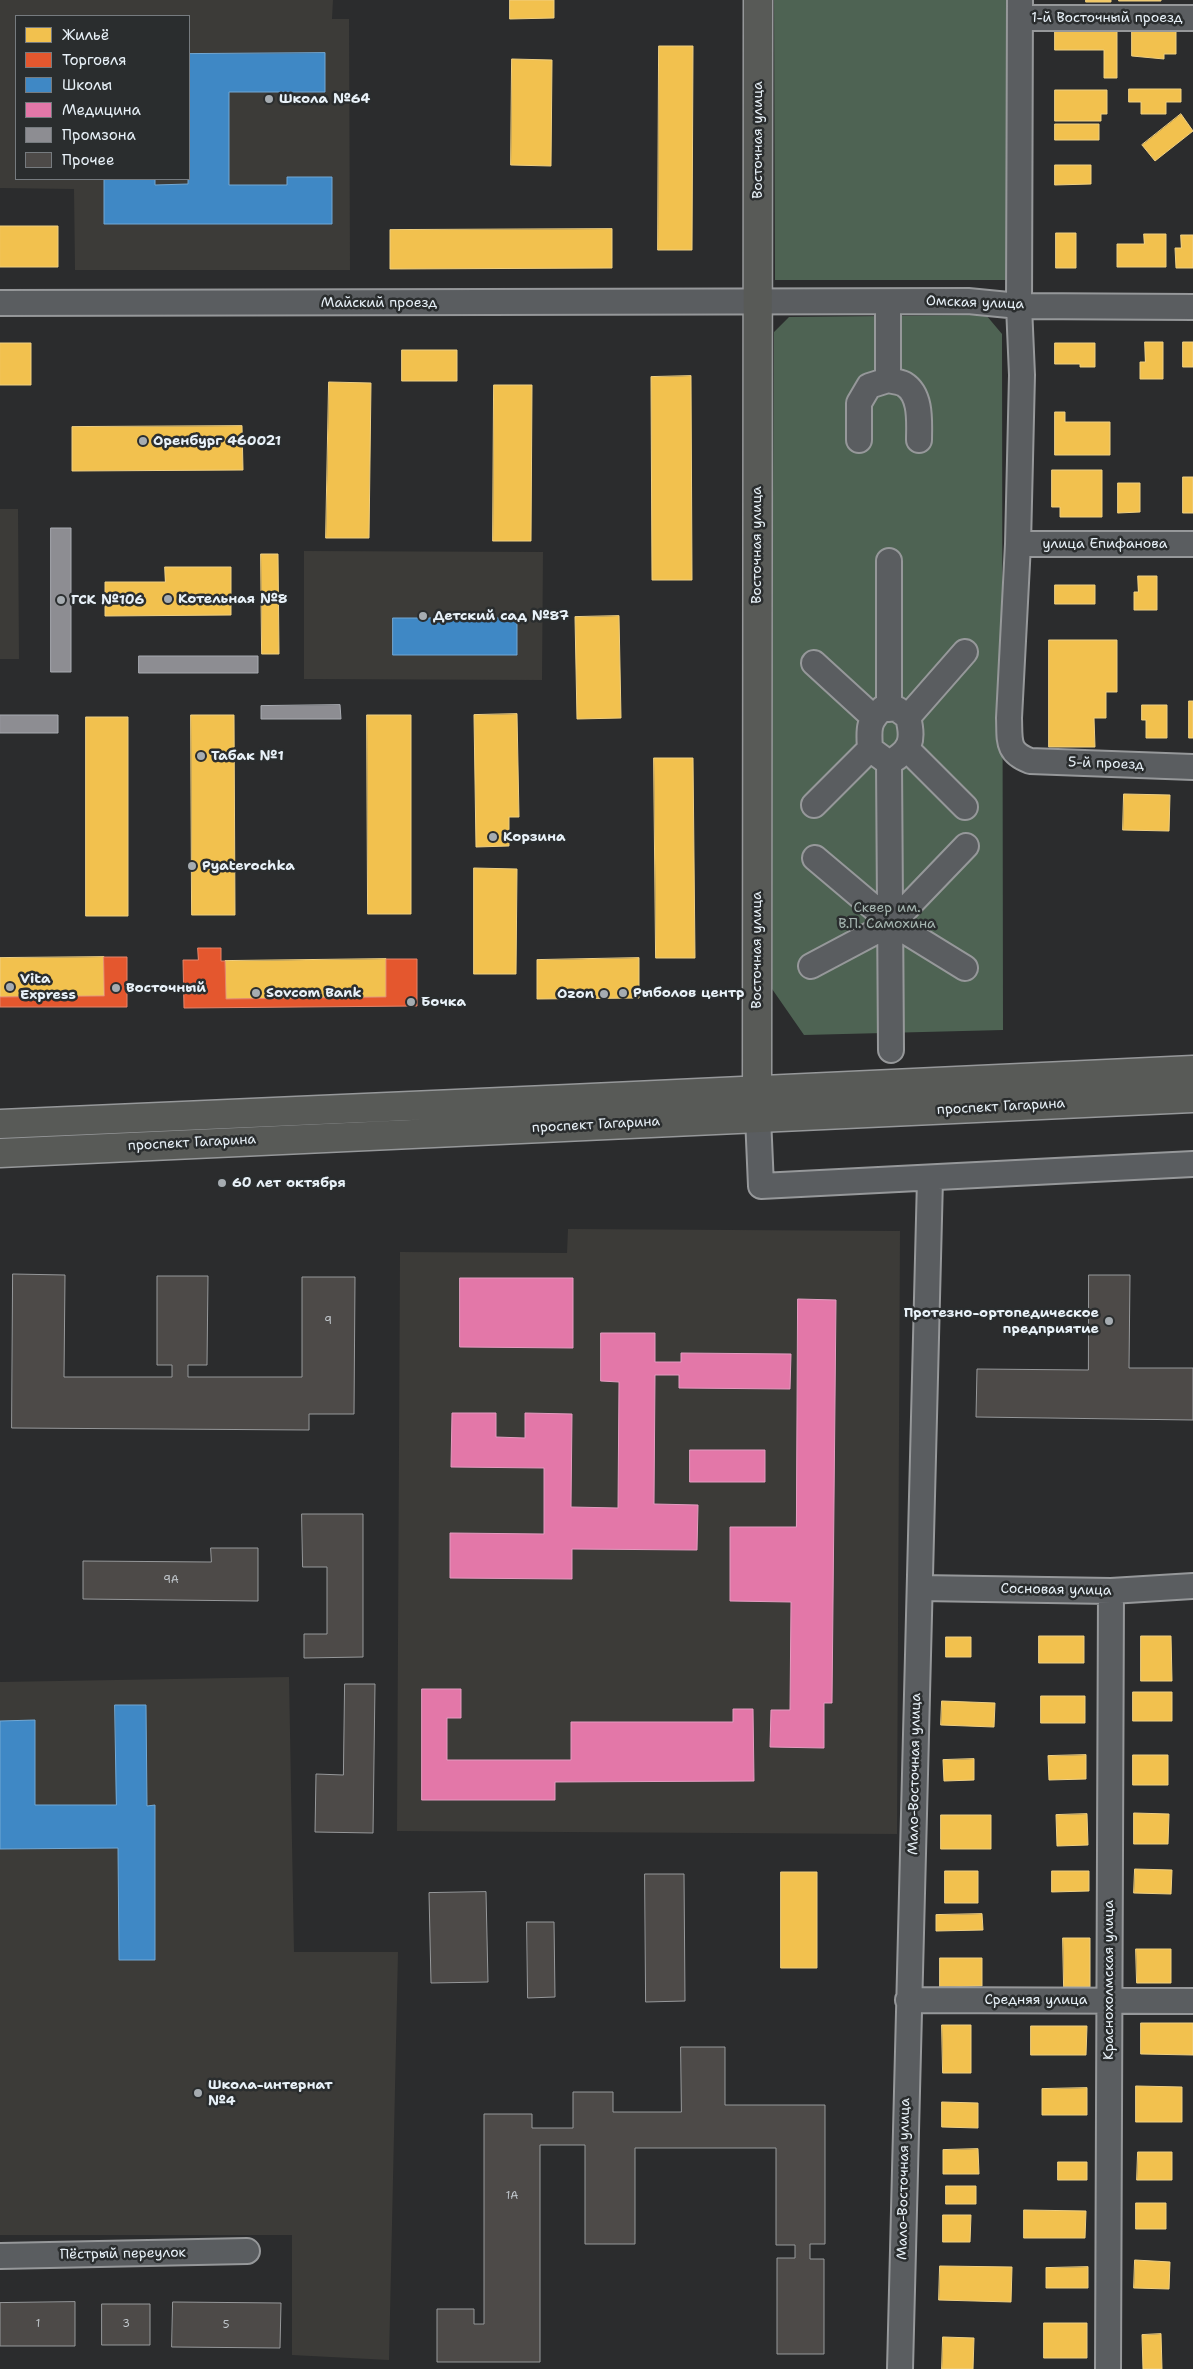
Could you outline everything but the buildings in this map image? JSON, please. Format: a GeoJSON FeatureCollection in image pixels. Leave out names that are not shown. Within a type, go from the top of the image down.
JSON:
{"type":"FeatureCollection","features":[{"type":"Feature","properties":{"kind":"main road","name":"Восточная улица"},"geometry":{"type":"LineString","coordinates":[[757,1104],[758,0]]}},
{"type":"Feature","properties":{"kind":"main road","name":"проспект Гагарина"},"geometry":{"type":"LineString","coordinates":[[0,1153],[757,1104],[1193,1070]]}},
{"type":"Feature","properties":{"kind":"main road","name":"проспект Гагарина"},"geometry":{"type":"LineString","coordinates":[[0,1124],[757,1104],[1193,1098]]}},
{"type":"Feature","properties":{"kind":"street","name":"1-й Восточный проезд"},"geometry":{"type":"LineString","coordinates":[[1020,9],[1193,18]]}},
{"type":"Feature","properties":{"kind":"street"},"geometry":{"type":"LineString","coordinates":[[1018,544],[1022,375],[1019,306],[1020,9]]}},
{"type":"Feature","properties":{"kind":"street","name":"Майский проезд"},"geometry":{"type":"LineString","coordinates":[[0,303],[758,301]]}},
{"type":"Feature","properties":{"kind":"street","name":"Омская улица"},"geometry":{"type":"LineString","coordinates":[[758,301],[968,301],[1019,306],[1193,307]]}},
{"type":"Feature","properties":{"kind":"street"},"geometry":{"type":"LineString","coordinates":[[888,307],[888,380]]}},
{"type":"Feature","properties":{"kind":"street"},"geometry":{"type":"LineString","coordinates":[[859,440],[859,403],[869,386],[888,380],[904,384],[913,394],[919,413],[919,440]]}},
{"type":"Feature","properties":{"kind":"street","name":"улица Епифанова"},"geometry":{"type":"LineString","coordinates":[[1018,544],[1193,544]]}},
{"type":"Feature","properties":{"kind":"street","name":"5-й проезд"},"geometry":{"type":"LineString","coordinates":[[1018,544],[1009,718],[1013,751],[1019,757],[1030,761],[1193,767]]}},
{"type":"Feature","properties":{"kind":"street"},"geometry":{"type":"LineString","coordinates":[[889,561],[890,714]]}},
{"type":"Feature","properties":{"kind":"street"},"geometry":{"type":"LineString","coordinates":[[965,652],[890,714],[869,728],[889,754],[965,807]]}},
{"type":"Feature","properties":{"kind":"street"},"geometry":{"type":"LineString","coordinates":[[814,663],[890,714],[912,734],[889,754],[814,804]]}},
{"type":"Feature","properties":{"kind":"street"},"geometry":{"type":"LineString","coordinates":[[889,754],[892,923],[891,1050]]}},
{"type":"Feature","properties":{"kind":"street"},"geometry":{"type":"LineString","coordinates":[[811,966],[892,923],[966,846]]}},
{"type":"Feature","properties":{"kind":"street"},"geometry":{"type":"LineString","coordinates":[[815,858],[892,923],[965,968]]}},
{"type":"Feature","properties":{"kind":"street"},"geometry":{"type":"LineString","coordinates":[[757,1104],[761,1186],[930,1179],[1193,1164]]}},
{"type":"Feature","properties":{"kind":"street","name":"Мало-Восточная улица"},"geometry":{"type":"LineString","coordinates":[[900,2369],[930,1179]]}},
{"type":"Feature","properties":{"kind":"street","name":"Сосновая улица"},"geometry":{"type":"LineString","coordinates":[[920,1588],[1111,1591],[1193,1586]]}},
{"type":"Feature","properties":{"kind":"street","name":"Краснохолмская улица"},"geometry":{"type":"LineString","coordinates":[[1108,2369],[1111,1591]]}},
{"type":"Feature","properties":{"kind":"street","name":"Средняя улица"},"geometry":{"type":"LineString","coordinates":[[908,2000],[1193,2001]]}},
{"type":"Feature","properties":{"kind":"street","name":"Пёстрый переулок"},"geometry":{"type":"LineString","coordinates":[[0,2256],[247,2251]]}},
{"type":"Feature","properties":{"kind":"shaded area","name":"Школа №64"},"geometry":{"type":"Polygon","coordinates":[[[0,0],[333,0],[332,19],[349,19],[350,270],[75,270],[74,189],[0,188],[0,0]]]}},
{"type":"Feature","properties":{"kind":"shaded area"},"geometry":{"type":"Polygon","coordinates":[[[0,509],[18,509],[19,659],[0,659],[0,509]]]}},
{"type":"Feature","properties":{"kind":"shaded area","name":"Детский сад №87"},"geometry":{"type":"Polygon","coordinates":[[[304,551],[543,552],[542,680],[304,679],[304,551]]]}},
{"type":"Feature","properties":{"kind":"shaded area"},"geometry":{"type":"Polygon","coordinates":[[[568,1229],[900,1231],[897,1834],[397,1831],[400,1252],[567,1253],[568,1229]]]}},
{"type":"Feature","properties":{"kind":"shaded area","name":"Школа-интернат №4"},"geometry":{"type":"Polygon","coordinates":[[[289,1677],[294,1952],[398,1952],[389,2360],[292,2355],[292,2235],[0,2235],[0,1682],[289,1677]]]}},
{"type":"Feature","properties":{"kind":"green space"},"geometry":{"type":"Polygon","coordinates":[[[774,0],[1006,0],[1006,280],[775,280],[774,0]]]}},
{"type":"Feature","properties":{"kind":"green space","name":"Сквер им. В.П. Самохина"},"geometry":{"type":"Polygon","coordinates":[[[986,315],[1002,334],[1003,1030],[804,1035],[770,986],[774,332],[789,317],[986,315]]]}},
{"type":"Feature","properties":{"kind":"place","name":"Школа №64"},"geometry":{"type":"Point","coordinates":[269,99]}},
{"type":"Feature","properties":{"kind":"place","name":"Оренбург 460021"},"geometry":{"type":"Point","coordinates":[143,441]}},
{"type":"Feature","properties":{"kind":"place","name":"Котельная №8"},"geometry":{"type":"Point","coordinates":[168,599]}},
{"type":"Feature","properties":{"kind":"place","name":"ГСК №106"},"geometry":{"type":"Point","coordinates":[61,600]}},
{"type":"Feature","properties":{"kind":"place","name":"Детский сад №87"},"geometry":{"type":"Point","coordinates":[423,616]}},
{"type":"Feature","properties":{"kind":"place","name":"Табак №1"},"geometry":{"type":"Point","coordinates":[201,756]}},
{"type":"Feature","properties":{"kind":"place","name":"Корзина"},"geometry":{"type":"Point","coordinates":[493,837]}},
{"type":"Feature","properties":{"kind":"place","name":"Pyaterochka"},"geometry":{"type":"Point","coordinates":[192,866]}},
{"type":"Feature","properties":{"kind":"place","name":"Vita Express"},"geometry":{"type":"Point","coordinates":[10,987]}},
{"type":"Feature","properties":{"kind":"place","name":"Восточный"},"geometry":{"type":"Point","coordinates":[116,988]}},
{"type":"Feature","properties":{"kind":"place","name":"Sovcom Bank"},"geometry":{"type":"Point","coordinates":[256,993]}},
{"type":"Feature","properties":{"kind":"place","name":"Рыболов центр"},"geometry":{"type":"Point","coordinates":[623,993]}},
{"type":"Feature","properties":{"kind":"place","name":"Ozon"},"geometry":{"type":"Point","coordinates":[604,994]}},
{"type":"Feature","properties":{"kind":"place","name":"Бочка"},"geometry":{"type":"Point","coordinates":[411,1002]}},
{"type":"Feature","properties":{"kind":"place","name":"60 лет октября"},"geometry":{"type":"Point","coordinates":[222,1183]}},
{"type":"Feature","properties":{"kind":"place","name":"Протезно-ортопедическое предприятие"},"geometry":{"type":"Point","coordinates":[1109,1321]}},
{"type":"Feature","properties":{"kind":"place","name":"Школа-интернат №4"},"geometry":{"type":"Point","coordinates":[198,2093]}}]}
